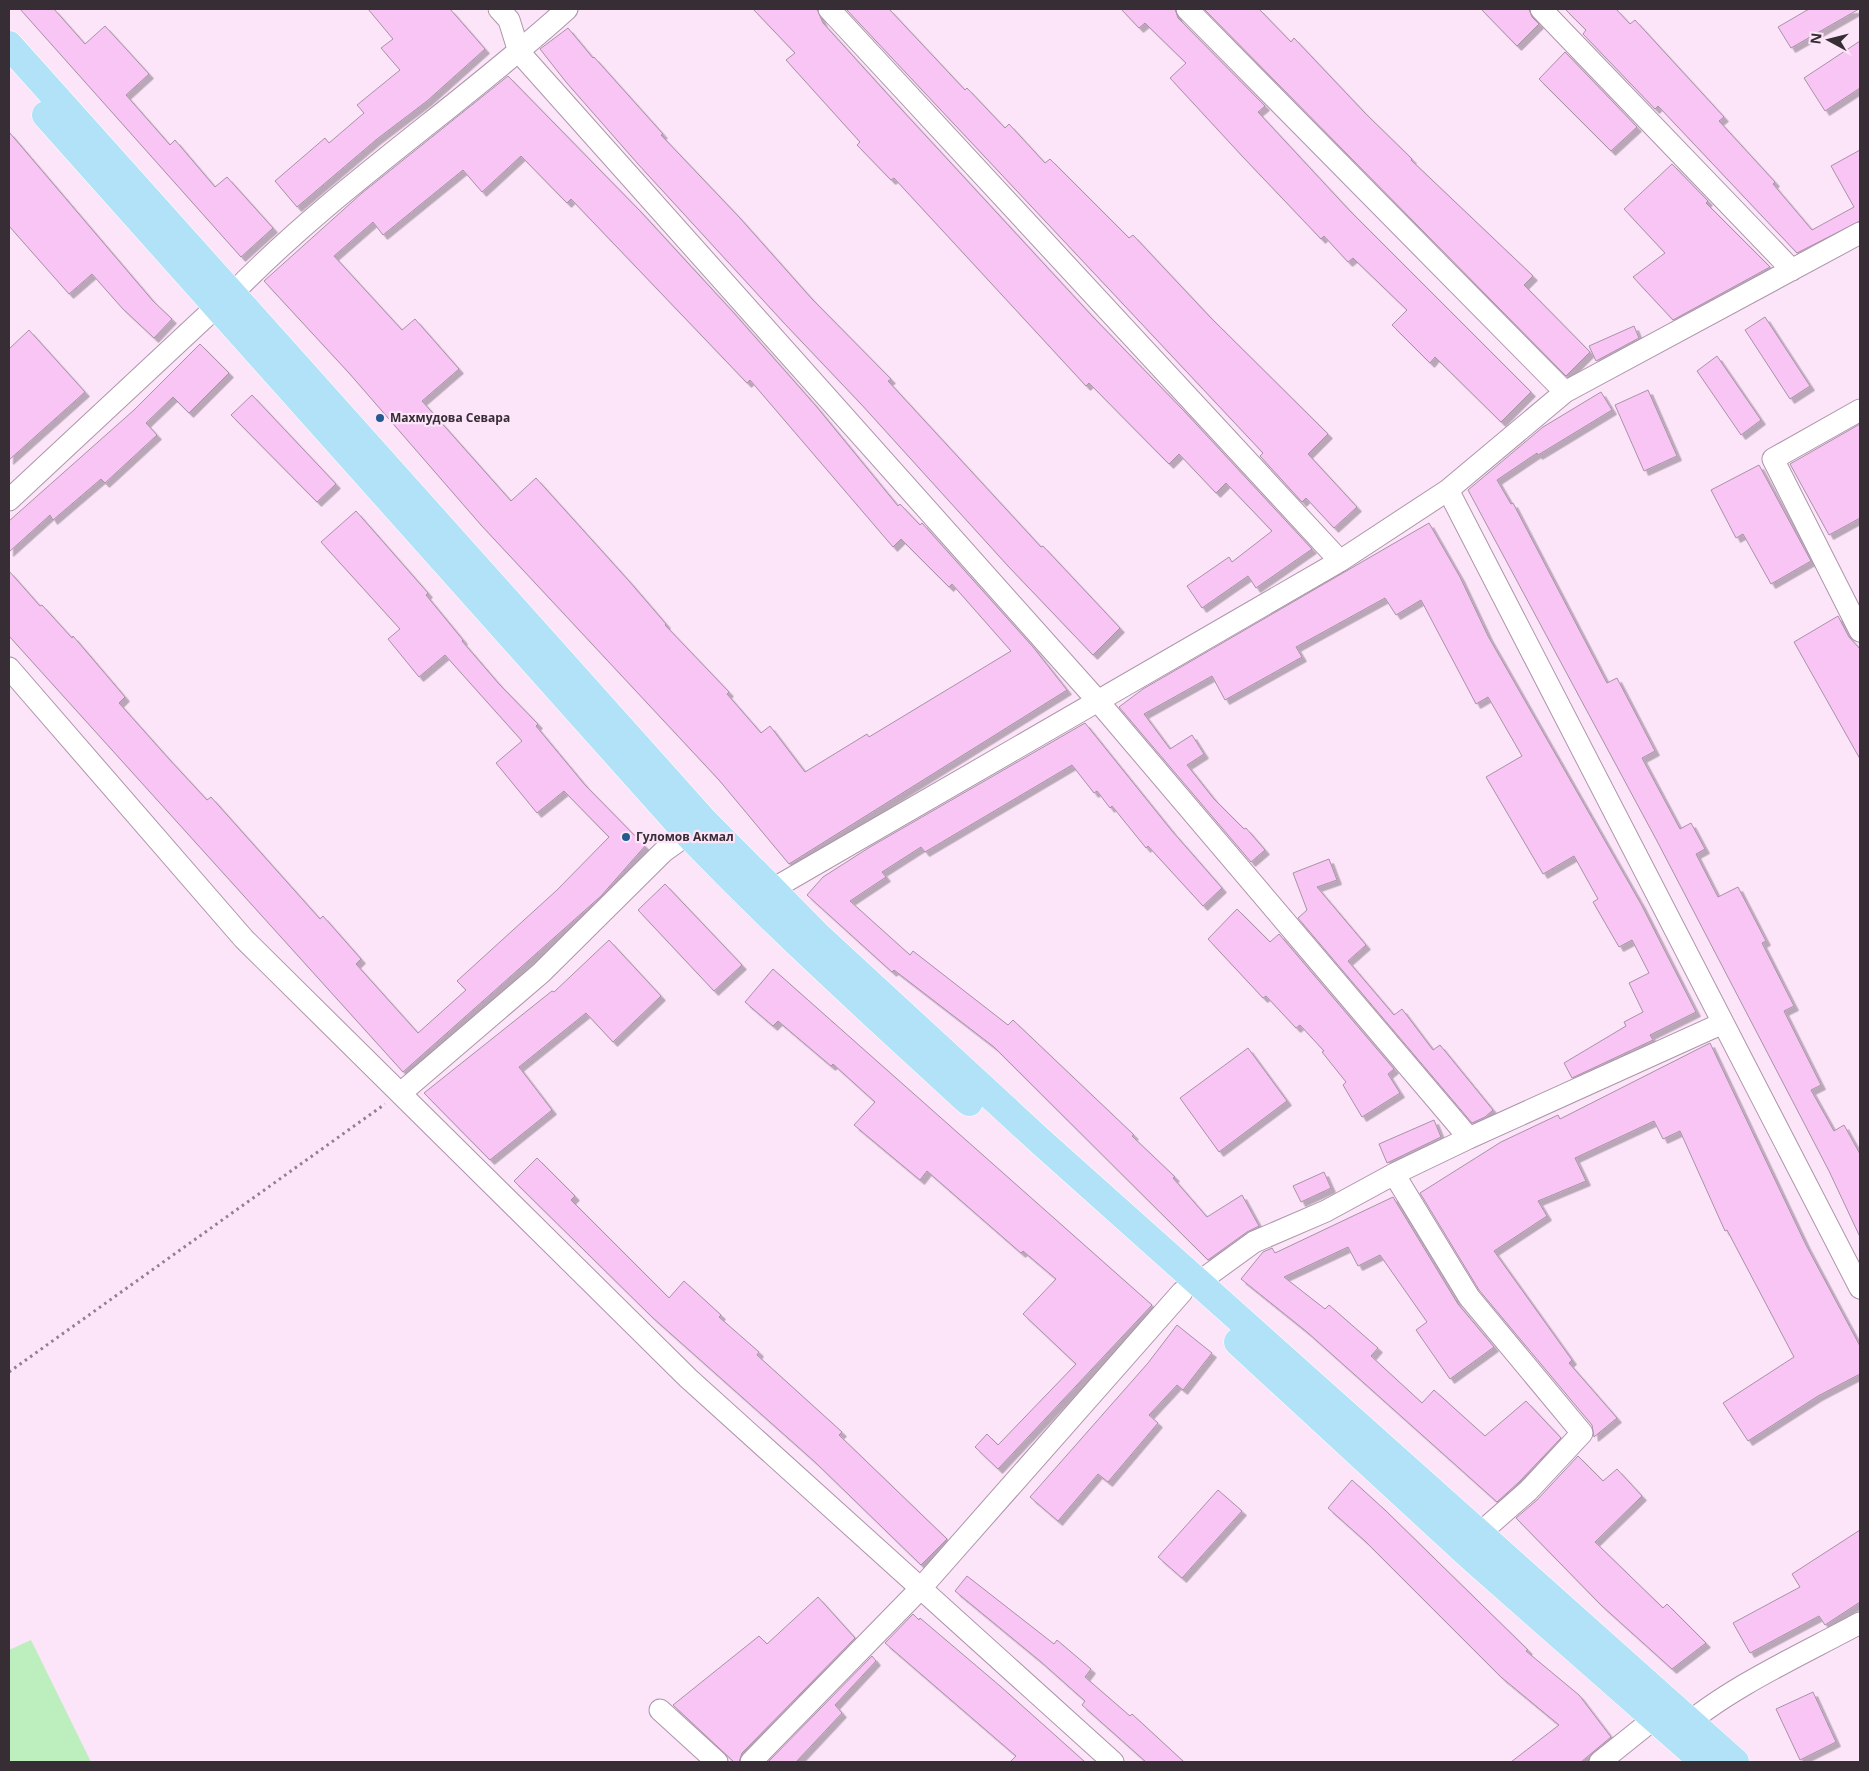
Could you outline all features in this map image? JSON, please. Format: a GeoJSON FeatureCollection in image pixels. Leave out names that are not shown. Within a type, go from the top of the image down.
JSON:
{"type":"FeatureCollection","features":[{"type":"Feature","properties":{"kind":"main road"},"geometry":{"type":"LineString","coordinates":[[9,44],[224,300],[688,834],[756,905],[804,951],[1479,1534],[1673,1725],[1704,1762]]}},
{"type":"Feature","properties":{"kind":"main road"},"geometry":{"type":"LineString","coordinates":[[9,73],[224,300],[697,812],[771,890],[819,937],[1039,1140],[1470,1556],[1673,1725],[1735,1762]]}},
{"type":"Feature","properties":{"kind":"street"},"geometry":{"type":"LineString","coordinates":[[499,9],[509,20],[519,52],[1097,700],[1468,1138]]}},
{"type":"Feature","properties":{"kind":"street"},"geometry":{"type":"LineString","coordinates":[[9,500],[224,300],[275,250],[519,52],[568,9]]}},
{"type":"Feature","properties":{"kind":"street"},"geometry":{"type":"LineString","coordinates":[[829,9],[1340,560]]}},
{"type":"Feature","properties":{"kind":"street"},"geometry":{"type":"LineString","coordinates":[[1187,9],[1565,392]]}},
{"type":"Feature","properties":{"kind":"street"},"geometry":{"type":"LineString","coordinates":[[1541,9],[1792,270]]}},
{"type":"Feature","properties":{"kind":"street"},"geometry":{"type":"LineString","coordinates":[[771,890],[1340,560],[1448,490],[1565,392],[1860,233]]}},
{"type":"Feature","properties":{"kind":"street"},"geometry":{"type":"LineString","coordinates":[[1860,410],[1773,459],[1860,631]]}},
{"type":"Feature","properties":{"kind":"street"},"geometry":{"type":"LineString","coordinates":[[1448,490],[1860,1288]]}},
{"type":"Feature","properties":{"kind":"street"},"geometry":{"type":"LineString","coordinates":[[9,668],[244,938],[402,1092],[688,1378],[1113,1762]]}},
{"type":"Feature","properties":{"kind":"street"},"geometry":{"type":"LineString","coordinates":[[402,1092],[540,973],[663,852],[688,834]]}},
{"type":"Feature","properties":{"kind":"street"},"geometry":{"type":"LineString","coordinates":[[751,1762],[921,1588],[1191,1287],[1254,1242],[1326,1211],[1394,1174],[1468,1138],[1723,1022]]}},
{"type":"Feature","properties":{"kind":"street"},"geometry":{"type":"LineString","coordinates":[[1394,1174],[1469,1297],[1582,1433],[1528,1491],[1479,1534]]}},
{"type":"Feature","properties":{"kind":"street"},"geometry":{"type":"LineString","coordinates":[[1600,1762],[1673,1725],[1860,1623]]}},
{"type":"Feature","properties":{"kind":"street"},"geometry":{"type":"LineString","coordinates":[[660,1710],[717,1762]]}},
{"type":"Feature","properties":{"kind":"path"},"geometry":{"type":"LineString","coordinates":[[9,1372],[402,1092]]}},
{"type":"Feature","properties":{"kind":"green space"},"geometry":{"type":"Polygon","coordinates":[[[31,1640],[91,1762],[9,1762],[9,1650],[31,1640]]]}},
{"type":"Feature","properties":{"kind":"building"},"geometry":{"type":"Polygon","coordinates":[[[20,9],[54,9],[85,44],[105,26],[149,74],[126,95],[170,145],[175,140],[215,187],[227,177],[273,228],[241,257],[20,9]]]}},
{"type":"Feature","properties":{"kind":"building"},"geometry":{"type":"Polygon","coordinates":[[[368,9],[450,9],[485,49],[427,101],[377,139],[297,207],[275,181],[325,138],[329,143],[364,113],[357,105],[400,70],[381,48],[393,39],[368,9]]]}},
{"type":"Feature","properties":{"kind":"building"},"geometry":{"type":"Polygon","coordinates":[[[753,9],[817,9],[823,23],[902,110],[1093,317],[1184,411],[1312,549],[1256,588],[1248,576],[1202,608],[1187,586],[1229,557],[1232,562],[1272,531],[1226,483],[1216,493],[1179,454],[1169,464],[1089,383],[1086,386],[894,178],[891,180],[857,145],[860,142],[786,60],[795,53],[753,9]]]}},
{"type":"Feature","properties":{"kind":"building"},"geometry":{"type":"Polygon","coordinates":[[[846,9],[889,9],[965,90],[967,88],[1005,128],[1009,124],[1045,163],[1050,159],[1129,238],[1133,235],[1210,317],[1328,434],[1308,454],[1357,507],[1334,528],[1306,498],[1302,502],[1260,456],[1263,453],[846,9]]]}},
{"type":"Feature","properties":{"kind":"building"},"geometry":{"type":"Polygon","coordinates":[[[1121,9],[1175,9],[1178,18],[1265,106],[1258,112],[1350,211],[1531,392],[1501,422],[1435,357],[1430,363],[1392,325],[1407,310],[1353,258],[1348,262],[1324,236],[1321,239],[1243,157],[1170,78],[1186,63],[1145,23],[1139,28],[1121,9]]]}},
{"type":"Feature","properties":{"kind":"building"},"geometry":{"type":"Polygon","coordinates":[[[1204,9],[1259,9],[1291,42],[1294,38],[1411,160],[1533,276],[1524,285],[1590,352],[1566,376],[1204,9]]]}},
{"type":"Feature","properties":{"kind":"building"},"geometry":{"type":"Polygon","coordinates":[[[1481,9],[1529,9],[1532,17],[1539,24],[1517,46],[1481,9]]]}},
{"type":"Feature","properties":{"kind":"building"},"geometry":{"type":"Polygon","coordinates":[[[1565,9],[1616,9],[1630,24],[1635,20],[1724,117],[1719,121],[1775,182],[1773,184],[1812,230],[1854,207],[1831,166],[1860,150],[1860,221],[1797,253],[1660,108],[1658,106],[1655,109],[1583,34],[1586,30],[1565,9]]]}},
{"type":"Feature","properties":{"kind":"building"},"geometry":{"type":"Polygon","coordinates":[[[1809,9],[1859,9],[1791,48],[1778,27],[1809,9]]]}},
{"type":"Feature","properties":{"kind":"building"},"geometry":{"type":"Polygon","coordinates":[[[568,28],[663,134],[661,135],[739,217],[812,299],[891,379],[888,381],[1041,547],[1043,546],[1120,628],[1093,655],[1008,566],[861,404],[784,323],[638,164],[566,82],[540,49],[568,28]]]}},
{"type":"Feature","properties":{"kind":"building"},"geometry":{"type":"Polygon","coordinates":[[[1860,41],[1860,88],[1825,111],[1804,78],[1860,41]]]}},
{"type":"Feature","properties":{"kind":"building"},"geometry":{"type":"Polygon","coordinates":[[[1565,52],[1637,127],[1611,151],[1539,79],[1565,52]]]}},
{"type":"Feature","properties":{"kind":"building"},"geometry":{"type":"Polygon","coordinates":[[[508,76],[641,212],[733,312],[816,406],[898,506],[900,504],[920,525],[922,523],[1033,647],[1067,690],[789,864],[719,780],[481,525],[349,373],[264,281],[362,193],[508,76]],[[521,156],[482,192],[463,170],[383,235],[373,222],[334,256],[402,330],[415,319],[459,369],[422,401],[511,501],[536,478],[629,581],[665,625],[729,692],[727,694],[761,733],[770,726],[805,772],[867,734],[869,737],[1011,651],[952,584],[949,587],[901,539],[893,547],[750,380],[747,383],[571,199],[567,203],[521,156]]]}},
{"type":"Feature","properties":{"kind":"building"},"geometry":{"type":"Polygon","coordinates":[[[9,132],[153,301],[172,319],[154,338],[122,308],[92,274],[69,294],[9,226],[9,132]]]}},
{"type":"Feature","properties":{"kind":"building"},"geometry":{"type":"Polygon","coordinates":[[[1672,164],[1708,201],[1706,203],[1770,267],[1673,320],[1633,277],[1665,253],[1624,209],[1672,164]]]}},
{"type":"Feature","properties":{"kind":"building"},"geometry":{"type":"Polygon","coordinates":[[[1765,317],[1810,386],[1790,399],[1745,330],[1765,317]]]}},
{"type":"Feature","properties":{"kind":"building"},"geometry":{"type":"Polygon","coordinates":[[[1634,326],[1639,338],[1596,361],[1589,346],[1634,326]]]}},
{"type":"Feature","properties":{"kind":"building"},"geometry":{"type":"Polygon","coordinates":[[[29,330],[85,392],[9,460],[9,349],[29,330]]]}},
{"type":"Feature","properties":{"kind":"building"},"geometry":{"type":"Polygon","coordinates":[[[200,344],[229,373],[189,413],[173,397],[146,423],[157,435],[105,483],[101,479],[53,520],[50,515],[9,552],[9,521],[134,410],[200,344]]]}},
{"type":"Feature","properties":{"kind":"building"},"geometry":{"type":"Polygon","coordinates":[[[1717,356],[1761,420],[1741,435],[1697,371],[1717,356]]]}},
{"type":"Feature","properties":{"kind":"building"},"geometry":{"type":"Polygon","coordinates":[[[1648,390],[1677,456],[1644,471],[1615,405],[1648,390]]]}},
{"type":"Feature","properties":{"kind":"building"},"geometry":{"type":"Polygon","coordinates":[[[1601,392],[1612,410],[1538,455],[1537,453],[1497,480],[1511,504],[1513,503],[1607,683],[1617,678],[1655,751],[1642,758],[1680,829],[1691,823],[1705,849],[1696,854],[1718,897],[1738,887],[1766,941],[1762,943],[1794,1006],[1784,1011],[1821,1085],[1811,1090],[1834,1131],[1844,1125],[1860,1154],[1860,1237],[1829,1171],[1657,841],[1468,490],[1543,427],[1601,392]]]}},
{"type":"Feature","properties":{"kind":"building"},"geometry":{"type":"Polygon","coordinates":[[[252,395],[336,484],[317,502],[231,415],[252,395]]]}},
{"type":"Feature","properties":{"kind":"building"},"geometry":{"type":"Polygon","coordinates":[[[1860,424],[1860,518],[1829,535],[1790,464],[1860,424]]]}},
{"type":"Feature","properties":{"kind":"building"},"geometry":{"type":"Polygon","coordinates":[[[1759,465],[1811,561],[1771,584],[1743,534],[1736,538],[1711,490],[1759,465]]]}},
{"type":"Feature","properties":{"kind":"building"},"geometry":{"type":"Polygon","coordinates":[[[356,511],[428,593],[426,595],[462,641],[499,684],[538,724],[536,726],[585,785],[645,846],[601,896],[403,1072],[9,636],[9,571],[40,606],[42,605],[72,638],[73,636],[125,697],[119,703],[169,759],[207,800],[211,797],[320,919],[323,916],[361,959],[356,964],[418,1033],[466,990],[457,981],[557,890],[609,837],[564,791],[537,813],[496,763],[522,741],[445,655],[419,677],[388,639],[400,629],[321,542],[356,511]]]}},
{"type":"Feature","properties":{"kind":"building"},"geometry":{"type":"Polygon","coordinates":[[[1429,523],[1460,577],[1488,636],[1641,904],[1696,1012],[1650,1035],[1653,1040],[1572,1078],[1564,1063],[1626,1026],[1624,1022],[1643,1012],[1629,983],[1649,973],[1632,940],[1619,947],[1593,902],[1598,899],[1574,856],[1543,874],[1486,777],[1522,756],[1488,697],[1476,704],[1421,600],[1396,615],[1385,598],[1296,647],[1302,657],[1225,700],[1212,676],[1144,714],[1170,749],[1192,735],[1204,754],[1187,765],[1214,799],[1244,829],[1246,828],[1265,850],[1251,862],[1119,707],[1143,689],[1429,523]]]}},
{"type":"Feature","properties":{"kind":"building"},"geometry":{"type":"Polygon","coordinates":[[[1838,616],[1849,637],[1860,649],[1860,759],[1794,642],[1838,616]]]}},
{"type":"Feature","properties":{"kind":"building"},"geometry":{"type":"Polygon","coordinates":[[[1085,723],[1172,831],[1222,888],[1203,906],[1148,846],[1146,848],[1112,806],[1110,808],[1097,791],[1094,793],[1072,765],[925,852],[921,847],[882,872],[886,877],[850,901],[910,955],[913,951],[1008,1025],[1013,1020],[1134,1135],[1132,1136],[1175,1177],[1173,1178],[1207,1217],[1242,1195],[1259,1226],[1247,1232],[1208,1260],[994,1047],[894,970],[892,972],[807,895],[823,877],[870,847],[1085,723]]]}},
{"type":"Feature","properties":{"kind":"building"},"geometry":{"type":"Polygon","coordinates":[[[1329,859],[1337,880],[1317,887],[1366,945],[1348,961],[1394,1015],[1402,1009],[1433,1050],[1440,1045],[1493,1110],[1485,1117],[1472,1123],[1298,918],[1307,910],[1293,873],[1329,859]]]}},
{"type":"Feature","properties":{"kind":"building"},"geometry":{"type":"Polygon","coordinates":[[[665,884],[742,965],[714,991],[638,910],[665,884]]]}},
{"type":"Feature","properties":{"kind":"building"},"geometry":{"type":"Polygon","coordinates":[[[1237,909],[1270,942],[1279,934],[1394,1069],[1388,1074],[1400,1093],[1362,1117],[1343,1085],[1346,1082],[1322,1052],[1324,1051],[1300,1025],[1296,1028],[1266,996],[1263,998],[1208,939],[1237,909]]]}},
{"type":"Feature","properties":{"kind":"building"},"geometry":{"type":"Polygon","coordinates":[[[609,940],[661,996],[613,1042],[586,1013],[519,1067],[552,1110],[490,1160],[424,1093],[552,991],[554,992],[609,940]]]}},
{"type":"Feature","properties":{"kind":"building"},"geometry":{"type":"Polygon","coordinates":[[[773,969],[1152,1305],[998,1469],[975,1447],[987,1434],[998,1445],[1076,1364],[1023,1314],[1056,1279],[1023,1251],[1021,1253],[927,1171],[920,1180],[854,1125],[875,1102],[833,1064],[831,1066],[778,1021],[773,1026],[745,1002],[773,969]]]}},
{"type":"Feature","properties":{"kind":"building"},"geometry":{"type":"Polygon","coordinates":[[[1710,1043],[1806,1245],[1860,1346],[1860,1374],[1818,1396],[1748,1441],[1723,1403],[1794,1357],[1727,1230],[1725,1231],[1680,1131],[1663,1139],[1654,1121],[1575,1158],[1586,1181],[1538,1201],[1547,1216],[1494,1251],[1572,1360],[1569,1363],[1617,1418],[1594,1437],[1592,1425],[1479,1290],[1420,1193],[1501,1142],[1558,1115],[1560,1119],[1710,1043]]]}},
{"type":"Feature","properties":{"kind":"building"},"geometry":{"type":"Polygon","coordinates":[[[1248,1048],[1287,1101],[1219,1152],[1180,1098],[1248,1048]]]}},
{"type":"Feature","properties":{"kind":"building"},"geometry":{"type":"Polygon","coordinates":[[[1434,1120],[1441,1137],[1387,1163],[1379,1144],[1434,1120]]]}},
{"type":"Feature","properties":{"kind":"building"},"geometry":{"type":"Polygon","coordinates":[[[537,1158],[575,1196],[571,1200],[669,1298],[684,1281],[721,1315],[719,1317],[759,1352],[757,1355],[842,1432],[839,1435],[947,1539],[921,1565],[815,1462],[652,1317],[514,1181],[537,1158]]]}},
{"type":"Feature","properties":{"kind":"building"},"geometry":{"type":"Polygon","coordinates":[[[1324,1172],[1331,1188],[1301,1202],[1293,1186],[1324,1172]]]}},
{"type":"Feature","properties":{"kind":"building"},"geometry":{"type":"Polygon","coordinates":[[[1393,1197],[1458,1304],[1494,1347],[1450,1379],[1416,1330],[1427,1322],[1380,1255],[1358,1266],[1348,1247],[1284,1277],[1325,1309],[1329,1305],[1378,1348],[1371,1356],[1422,1403],[1434,1390],[1485,1436],[1526,1401],[1561,1438],[1497,1502],[1307,1332],[1241,1279],[1263,1252],[1272,1248],[1275,1253],[1393,1197]]]}},
{"type":"Feature","properties":{"kind":"building"},"geometry":{"type":"Polygon","coordinates":[[[1177,1325],[1212,1353],[1183,1390],[1177,1385],[1149,1415],[1158,1423],[1108,1482],[1098,1474],[1058,1521],[1030,1497],[1148,1363],[1177,1325]]]}},
{"type":"Feature","properties":{"kind":"building"},"geometry":{"type":"Polygon","coordinates":[[[1578,1456],[1603,1481],[1617,1469],[1642,1496],[1595,1542],[1663,1608],[1667,1604],[1706,1643],[1672,1669],[1601,1605],[1516,1518],[1537,1500],[1578,1456]]]}},
{"type":"Feature","properties":{"kind":"building"},"geometry":{"type":"Polygon","coordinates":[[[1352,1480],[1528,1650],[1526,1651],[1579,1695],[1611,1737],[1581,1762],[1511,1762],[1559,1725],[1501,1677],[1365,1541],[1328,1508],[1352,1480]]]}},
{"type":"Feature","properties":{"kind":"building"},"geometry":{"type":"Polygon","coordinates":[[[1218,1490],[1242,1511],[1182,1578],[1158,1557],[1218,1490]]]}},
{"type":"Feature","properties":{"kind":"building"},"geometry":{"type":"Polygon","coordinates":[[[1860,1530],[1860,1602],[1825,1625],[1819,1616],[1750,1653],[1733,1623],[1800,1587],[1792,1574],[1860,1530]]]}},
{"type":"Feature","properties":{"kind":"building"},"geometry":{"type":"Polygon","coordinates":[[[967,1576],[1054,1644],[1057,1640],[1091,1669],[1085,1677],[1130,1716],[1132,1714],[1184,1762],[1146,1762],[1082,1705],[1085,1701],[955,1591],[967,1576]]]}},
{"type":"Feature","properties":{"kind":"building"},"geometry":{"type":"Polygon","coordinates":[[[818,1597],[855,1638],[742,1753],[739,1762],[734,1762],[673,1705],[759,1636],[767,1644],[818,1597]]]}},
{"type":"Feature","properties":{"kind":"building"},"geometry":{"type":"Polygon","coordinates":[[[913,1614],[1000,1686],[1085,1762],[1010,1762],[1016,1756],[885,1643],[913,1614]]]}},
{"type":"Feature","properties":{"kind":"building"},"geometry":{"type":"Polygon","coordinates":[[[872,1656],[876,1661],[835,1705],[842,1713],[796,1762],[768,1762],[872,1656]]]}},
{"type":"Feature","properties":{"kind":"building"},"geometry":{"type":"Polygon","coordinates":[[[1813,1692],[1836,1742],[1800,1760],[1776,1709],[1813,1692]]]}},
{"type":"Feature","properties":{"kind":"place","name":"Махмудова Севара"},"geometry":{"type":"Point","coordinates":[380,418]}},
{"type":"Feature","properties":{"kind":"place","name":"Гуломов Акмал"},"geometry":{"type":"Point","coordinates":[626,837]}}]}
